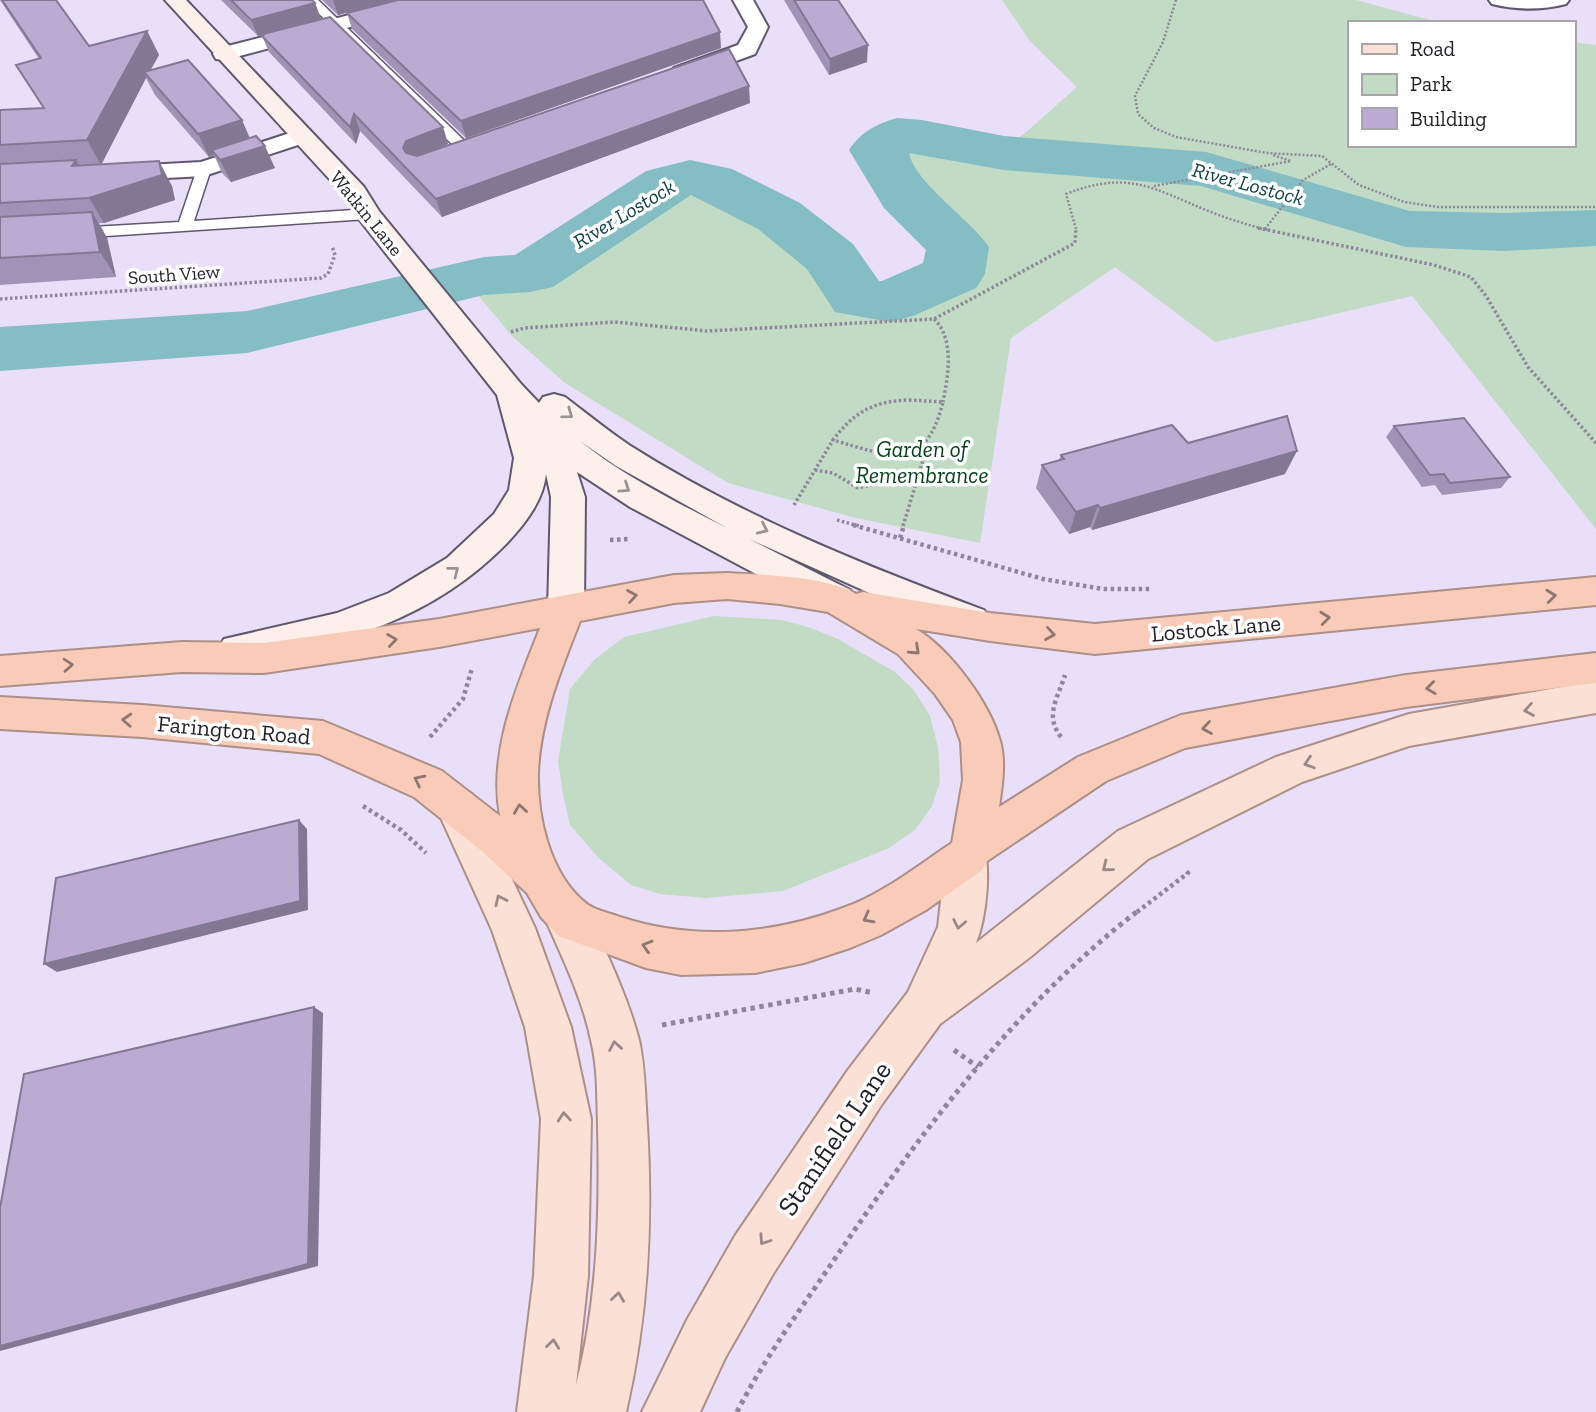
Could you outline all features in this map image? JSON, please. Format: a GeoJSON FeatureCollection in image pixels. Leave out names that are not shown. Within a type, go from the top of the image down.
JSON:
{"type":"FeatureCollection","features":[{"type":"Feature","properties":{"kind":"highway","name":"Lostock Lane"},"geometry":{"type":"LineString","coordinates":[[566,609],[674,589],[727,586],[780,590],[990,627],[1096,639],[1596,591]]}},
{"type":"Feature","properties":{"kind":"highway"},"geometry":{"type":"LineString","coordinates":[[837,600],[911,644],[948,682],[969,713],[981,742],[983,780],[970,852]]}},
{"type":"Feature","properties":{"kind":"highway"},"geometry":{"type":"LineString","coordinates":[[0,671],[182,657],[264,658],[485,625],[566,609]]}},
{"type":"Feature","properties":{"kind":"highway"},"geometry":{"type":"LineString","coordinates":[[556,901],[521,818],[518,795],[520,749],[526,715],[566,609]]}},
{"type":"Feature","properties":{"kind":"highway"},"geometry":{"type":"LineString","coordinates":[[970,852],[1092,769],[1181,732],[1406,691],[1596,668]]}},
{"type":"Feature","properties":{"kind":"highway","name":"Farington Road"},"geometry":{"type":"LineString","coordinates":[[0,713],[142,721],[323,738],[428,784],[498,839],[556,901],[601,932],[658,950],[705,955],[764,951],[850,927],[913,894],[970,852]]}},
{"type":"Feature","properties":{"kind":"main road","name":"Watkin Lane"},"geometry":{"type":"LineString","coordinates":[[175,0],[361,203],[510,391],[551,433],[583,460],[642,499],[837,600]]}},
{"type":"Feature","properties":{"kind":"main road"},"geometry":{"type":"LineString","coordinates":[[468,338],[625,457],[737,517],[893,591],[990,627]]}},
{"type":"Feature","properties":{"kind":"main road"},"geometry":{"type":"LineString","coordinates":[[182,657],[281,642],[359,619],[405,602],[435,586],[478,552],[514,516],[529,478],[526,434],[510,391]]}},
{"type":"Feature","properties":{"kind":"main road","name":"Watkin Lane"},"geometry":{"type":"LineString","coordinates":[[551,433],[568,497],[566,609]]}},
{"type":"Feature","properties":{"kind":"main road"},"geometry":{"type":"LineString","coordinates":[[920,1016],[1133,845],[1290,769],[1409,730],[1596,697]]}},
{"type":"Feature","properties":{"kind":"main road"},"geometry":{"type":"LineString","coordinates":[[457,807],[513,928],[548,1027],[566,1119],[561,1276],[545,1412]]}},
{"type":"Feature","properties":{"kind":"main road","name":"Stanifield Lane"},"geometry":{"type":"LineString","coordinates":[[670,1412],[706,1339],[754,1255],[865,1087],[920,1016],[960,929],[970,852]]}},
{"type":"Feature","properties":{"kind":"main road"},"geometry":{"type":"LineString","coordinates":[[556,901],[592,975],[615,1040],[624,1157],[622,1272],[606,1381],[597,1412]]}},
{"type":"Feature","properties":{"kind":"street"},"geometry":{"type":"LineString","coordinates":[[224,54],[431,0]]}},
{"type":"Feature","properties":{"kind":"street"},"geometry":{"type":"LineString","coordinates":[[656,82],[747,49],[758,27],[743,0]]}},
{"type":"Feature","properties":{"kind":"street"},"geometry":{"type":"LineString","coordinates":[[1499,0],[1542,3],[1559,0]]}},
{"type":"Feature","properties":{"kind":"street"},"geometry":{"type":"LineString","coordinates":[[82,176],[204,169],[302,136]]}},
{"type":"Feature","properties":{"kind":"street"},"geometry":{"type":"LineString","coordinates":[[455,154],[491,141]]}},
{"type":"Feature","properties":{"kind":"lane"},"geometry":{"type":"LineString","coordinates":[[311,0],[338,23],[455,154]]}},
{"type":"Feature","properties":{"kind":"lane"},"geometry":{"type":"LineString","coordinates":[[185,226],[204,169]]}},
{"type":"Feature","properties":{"kind":"lane"},"geometry":{"type":"LineString","coordinates":[[60,233],[185,226],[361,203]]}},
{"type":"Feature","properties":{"kind":"path"},"geometry":{"type":"LineString","coordinates":[[1177,0],[1163,41],[1135,96],[1138,114],[1154,128],[1176,137],[1267,153],[1322,156],[1359,185],[1404,202],[1438,207],[1596,207]]}},
{"type":"Feature","properties":{"kind":"path"},"geometry":{"type":"LineString","coordinates":[[1153,186],[1292,161],[1267,153]]}},
{"type":"Feature","properties":{"kind":"path"},"geometry":{"type":"LineString","coordinates":[[1265,230],[1303,180],[1331,163]]}},
{"type":"Feature","properties":{"kind":"path"},"geometry":{"type":"LineString","coordinates":[[468,338],[524,328],[615,322],[707,331],[934,319],[1075,243],[1076,228],[1066,194],[1091,184],[1122,181],[1153,186],[1213,213],[1265,230],[1434,265],[1471,277],[1486,296],[1528,367],[1596,443]]}},
{"type":"Feature","properties":{"kind":"path","name":"South View"},"geometry":{"type":"LineString","coordinates":[[0,299],[321,278],[328,274],[335,255]]}},
{"type":"Feature","properties":{"kind":"path"},"geometry":{"type":"LineString","coordinates":[[900,538],[947,390],[944,331],[934,319]]}},
{"type":"Feature","properties":{"kind":"path"},"geometry":{"type":"LineString","coordinates":[[793,506],[843,424],[859,409],[885,401],[912,399],[943,402]]}},
{"type":"Feature","properties":{"kind":"path"},"geometry":{"type":"LineString","coordinates":[[833,440],[885,455],[910,452],[930,440]]}},
{"type":"Feature","properties":{"kind":"path"},"geometry":{"type":"LineString","coordinates":[[815,470],[833,473],[858,488],[920,474]]}},
{"type":"Feature","properties":{"kind":"path"},"geometry":{"type":"LineString","coordinates":[[737,517],[759,496],[805,510]]}},
{"type":"Feature","properties":{"kind":"path"},"geometry":{"type":"LineString","coordinates":[[831,518],[1043,579],[1103,589],[1154,589]]}},
{"type":"Feature","properties":{"kind":"path"},"geometry":{"type":"LineString","coordinates":[[568,544],[616,539],[636,540]]}},
{"type":"Feature","properties":{"kind":"path"},"geometry":{"type":"LineString","coordinates":[[369,810],[463,699],[485,625]]}},
{"type":"Feature","properties":{"kind":"path"},"geometry":{"type":"LineString","coordinates":[[358,803],[401,830],[429,855]]}},
{"type":"Feature","properties":{"kind":"path"},"geometry":{"type":"LineString","coordinates":[[737,1412],[751,1384],[870,1205],[978,1067],[1049,988],[1147,903],[1188,873]]}},
{"type":"Feature","properties":{"kind":"path"},"geometry":{"type":"LineString","coordinates":[[615,1040],[671,1021],[855,989],[882,995],[920,1016],[978,1067]]}},
{"type":"Feature","properties":{"kind":"green space","name":"Garden of Remembrance"},"geometry":{"type":"Polygon","coordinates":[[[1002,0],[1356,0],[1434,21],[1348,21],[1348,147],[1575,147],[1575,42],[1596,45],[1596,529],[1412,296],[1215,342],[1115,267],[1011,338],[980,543],[856,518],[728,483],[565,383],[513,337],[472,288],[557,270],[685,187],[716,195],[795,252],[848,303],[887,310],[919,298],[971,270],[964,236],[911,180],[895,148],[909,141],[990,156],[1024,134],[1077,87],[1029,40],[1002,0]]]}},
{"type":"Feature","properties":{"kind":"green space"},"geometry":{"type":"Polygon","coordinates":[[[714,616],[782,620],[811,628],[838,639],[895,672],[914,690],[930,716],[938,747],[940,781],[932,806],[915,830],[889,848],[783,891],[705,898],[660,894],[631,885],[599,858],[570,825],[563,794],[558,761],[570,689],[594,660],[624,637],[714,616]]]}},
{"type":"Feature","properties":{"kind":"building"},"geometry":{"type":"Polygon","coordinates":[[[2,0],[56,0],[89,46],[147,31],[87,140],[0,145],[0,110],[44,108],[16,65],[41,58],[2,0]]]}},
{"type":"Feature","properties":{"kind":"building"},"geometry":{"type":"Polygon","coordinates":[[[231,0],[312,0],[315,3],[251,20],[231,0]]]}},
{"type":"Feature","properties":{"kind":"building"},"geometry":{"type":"Polygon","coordinates":[[[398,0],[703,0],[720,32],[461,121],[347,13],[398,0]]]}},
{"type":"Feature","properties":{"kind":"building"},"geometry":{"type":"Polygon","coordinates":[[[794,0],[838,0],[868,45],[830,59],[794,0]]]}},
{"type":"Feature","properties":{"kind":"building"},"geometry":{"type":"Polygon","coordinates":[[[330,17],[443,127],[406,141],[403,148],[406,153],[417,156],[729,49],[749,86],[436,199],[354,114],[350,127],[262,36],[330,17]]]}},
{"type":"Feature","properties":{"kind":"building"},"geometry":{"type":"Polygon","coordinates":[[[188,60],[242,120],[198,134],[144,72],[188,60]]]}},
{"type":"Feature","properties":{"kind":"building"},"geometry":{"type":"Polygon","coordinates":[[[256,136],[265,146],[220,160],[212,150],[256,136]]]}},
{"type":"Feature","properties":{"kind":"building"},"geometry":{"type":"Polygon","coordinates":[[[76,160],[72,166],[159,161],[162,175],[89,198],[0,203],[0,164],[76,160]]]}},
{"type":"Feature","properties":{"kind":"building"},"geometry":{"type":"Polygon","coordinates":[[[92,212],[100,252],[0,258],[0,217],[92,212]]]}},
{"type":"Feature","properties":{"kind":"building"},"geometry":{"type":"Polygon","coordinates":[[[1287,416],[1297,451],[1100,508],[1098,505],[1076,512],[1042,465],[1064,459],[1061,455],[1172,425],[1188,443],[1287,416]]]}},
{"type":"Feature","properties":{"kind":"building"},"geometry":{"type":"Polygon","coordinates":[[[1464,418],[1510,477],[1450,483],[1444,474],[1430,475],[1394,426],[1464,418]]]}},
{"type":"Feature","properties":{"kind":"building"},"geometry":{"type":"Polygon","coordinates":[[[299,820],[300,901],[44,964],[56,878],[299,820]]]}},
{"type":"Feature","properties":{"kind":"building"},"geometry":{"type":"Polygon","coordinates":[[[314,1007],[308,1264],[0,1346],[0,1208],[24,1074],[314,1007]]]}},
{"type":"Feature","properties":{"kind":"waterway","name":"River Lostock"},"geometry":{"type":"LineString","coordinates":[[0,349],[247,332],[484,276],[530,273],[667,183],[690,177],[711,181],[779,216],[831,257],[858,298],[890,302],[953,274],[958,247],[905,195],[877,150],[897,135],[922,137],[1004,153],[1206,169],[1406,229],[1504,232],[1596,228]]}}]}
